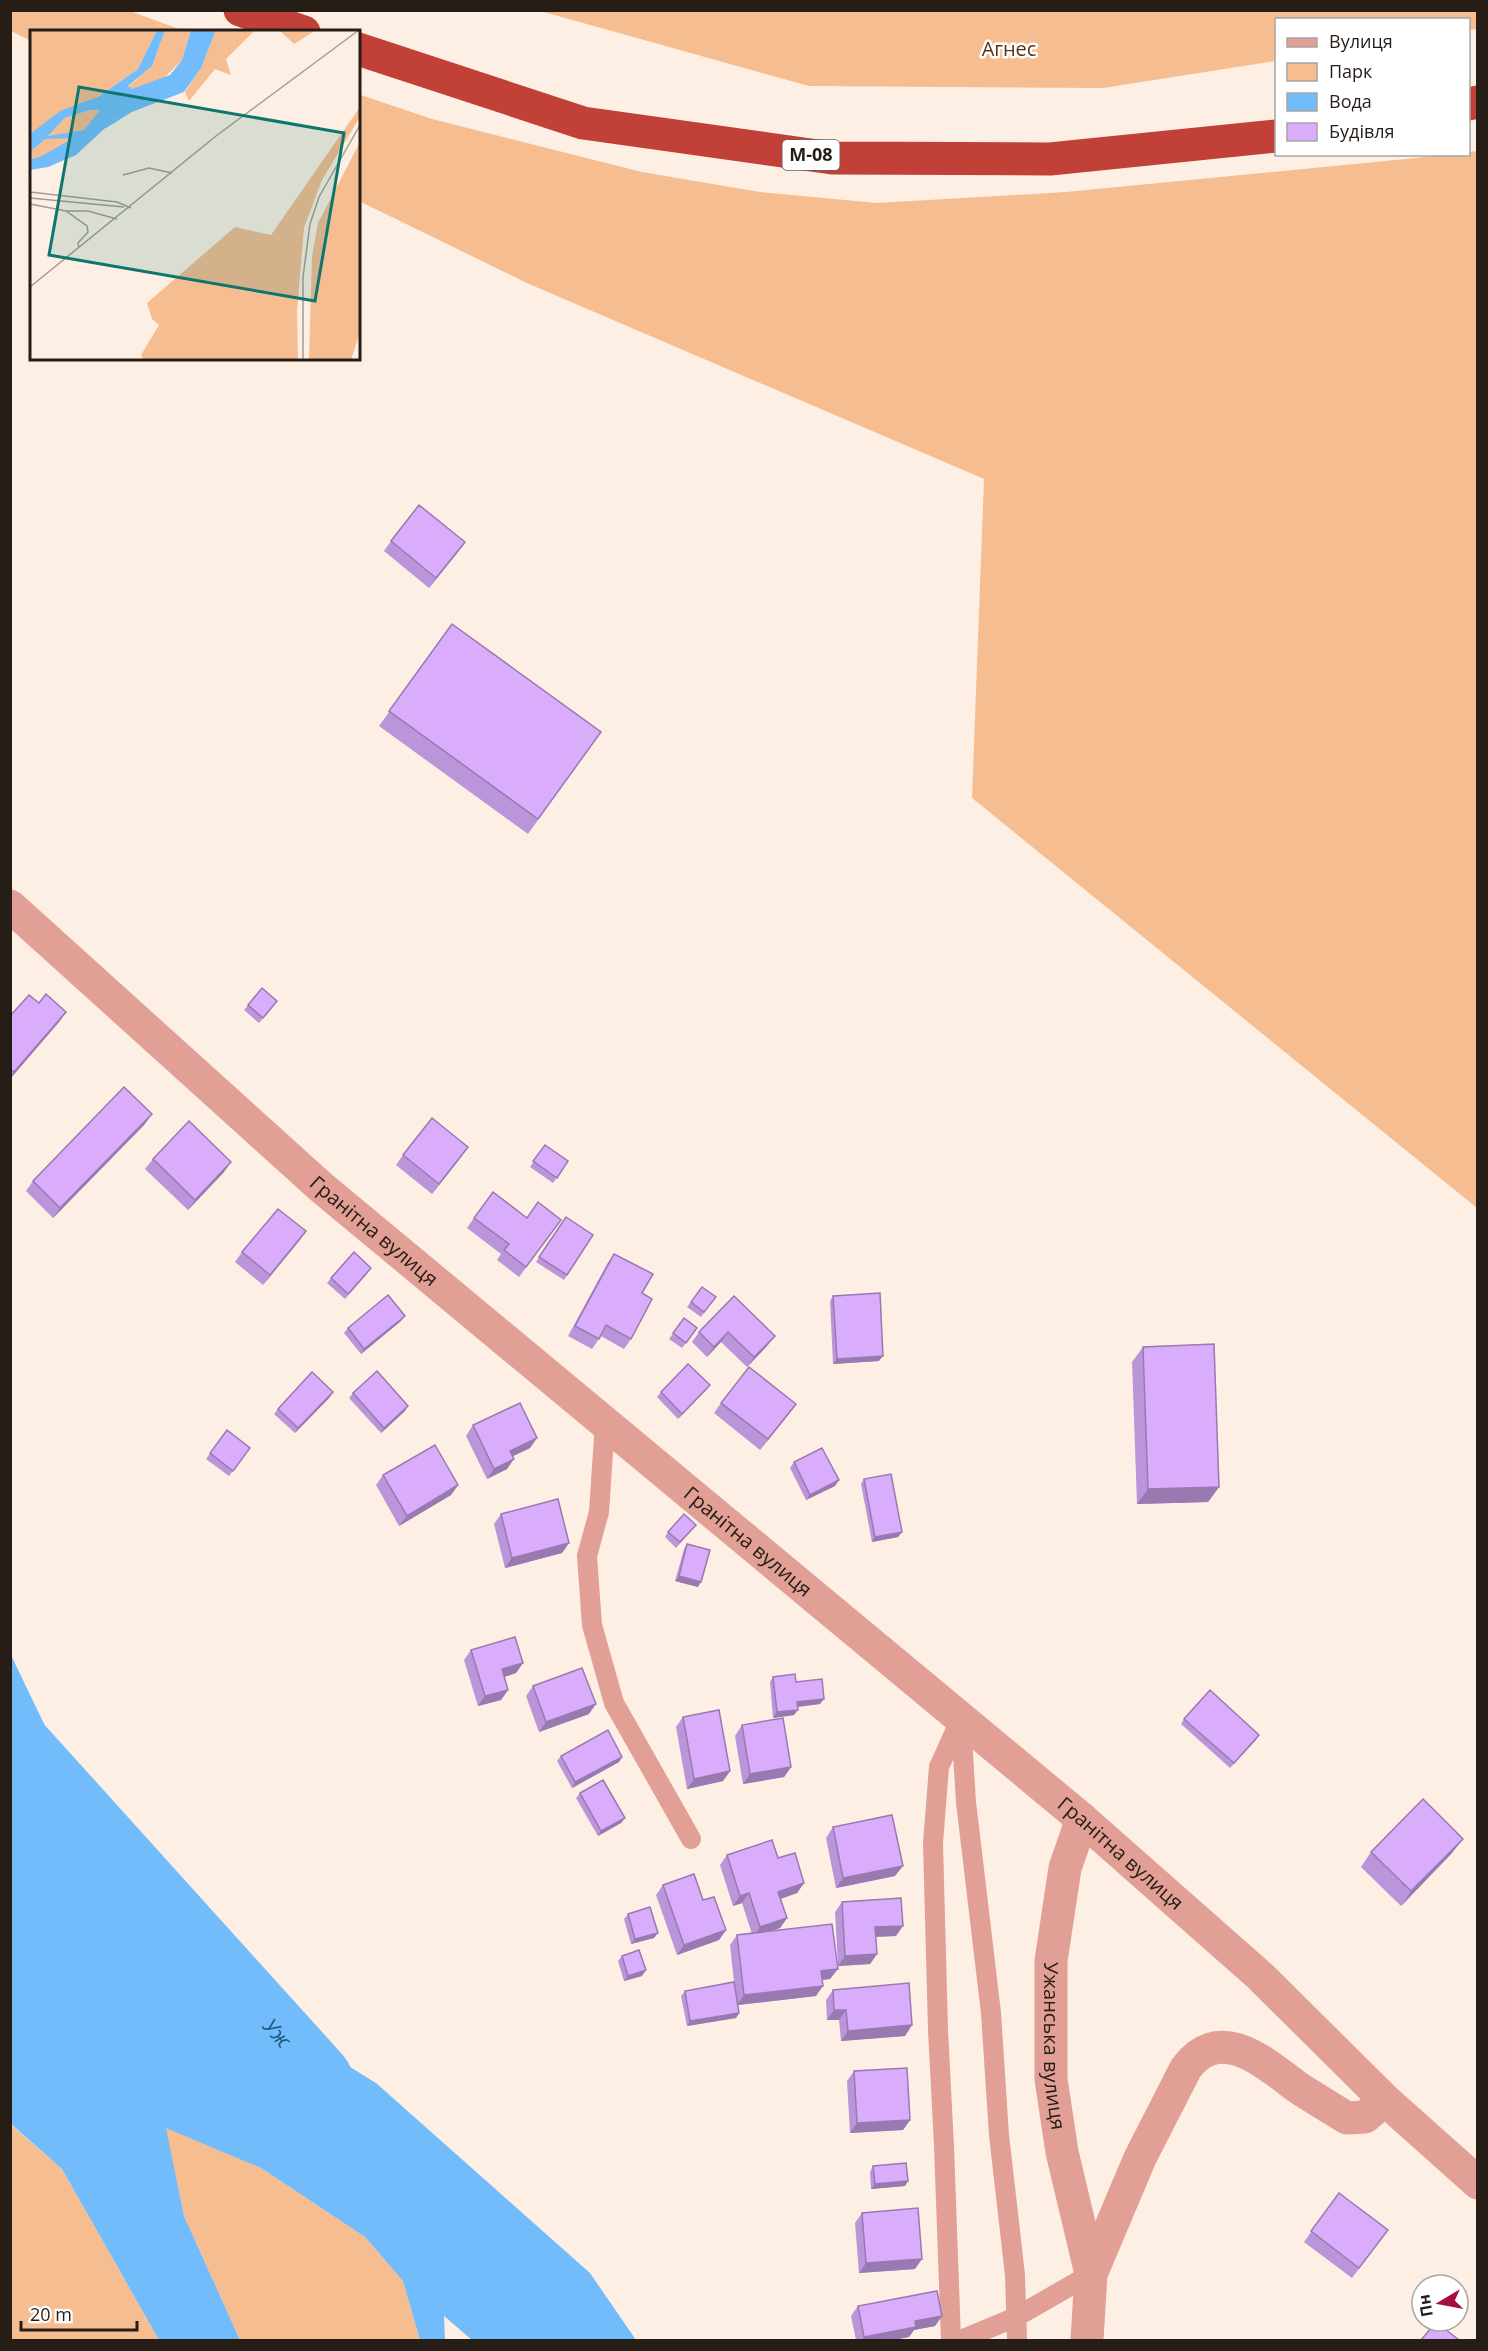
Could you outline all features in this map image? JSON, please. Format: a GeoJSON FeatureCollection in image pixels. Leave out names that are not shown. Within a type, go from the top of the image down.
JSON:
{"type":"FeatureCollection","features":[{"type":"Feature","properties":{"kind":"highway"},"geometry":{"type":"LineString","coordinates":[[240,10],[298,30]]}},
{"type":"Feature","properties":{"kind":"highway","name":"М-08"},"geometry":{"type":"LineString","coordinates":[[360,51],[583,123],[832,158],[1050,159],[1275,136]]}},
{"type":"Feature","properties":{"kind":"street","name":"Гранітна вулиця"},"geometry":{"type":"LineString","coordinates":[[10,906],[321,1186],[1082,1820],[1260,1976],[1386,2100],[1478,2183]]}},
{"type":"Feature","properties":{"kind":"street","name":"Ужанська вулиця"},"geometry":{"type":"LineString","coordinates":[[1082,1820],[1065,1868],[1052,1961],[1051,2079],[1062,2152],[1091,2274],[1087,2340]]}},
{"type":"Feature","properties":{"kind":"street","name":"Ужанська вулиця"},"geometry":{"type":"LineString","coordinates":[[1091,2274],[1140,2157],[1186,2068],[1195,2056],[1217,2046],[1239,2049],[1262,2061],[1347,2118],[1365,2117],[1386,2100]]}},
{"type":"Feature","properties":{"kind":"lane"},"geometry":{"type":"LineString","coordinates":[[605,1422],[599,1512],[587,1556],[592,1625],[614,1702],[691,1839]]}},
{"type":"Feature","properties":{"kind":"lane"},"geometry":{"type":"LineString","coordinates":[[961,1718],[966,1802],[991,2013],[999,2135],[1015,2275],[1017,2340]]}},
{"type":"Feature","properties":{"kind":"lane"},"geometry":{"type":"LineString","coordinates":[[951,2340],[933,1843],[939,1767],[961,1718]]}},
{"type":"Feature","properties":{"kind":"lane"},"geometry":{"type":"LineString","coordinates":[[961,2340],[1016,2317],[1091,2274]]}},
{"type":"Feature","properties":{"kind":"green space","name":"Агнес"},"geometry":{"type":"Polygon","coordinates":[[[1477,10],[1477,29],[1470,30],[1470,18],[1275,18],[1275,61],[1103,88],[809,86],[540,11],[1477,10]]]}},
{"type":"Feature","properties":{"kind":"green space"},"geometry":{"type":"Polygon","coordinates":[[[10,11],[130,11],[181,30],[30,30],[30,40],[11,31],[10,11]]]}},
{"type":"Feature","properties":{"kind":"green space"},"geometry":{"type":"Polygon","coordinates":[[[360,95],[432,119],[642,172],[760,192],[877,203],[1066,192],[1437,156],[1470,156],[1470,152],[1477,151],[1477,1208],[972,798],[984,479],[529,284],[360,201],[360,95]]]}},
{"type":"Feature","properties":{"kind":"green space"},"geometry":{"type":"Polygon","coordinates":[[[10,2124],[62,2169],[159,2340],[11,2340],[10,2124]]]}},
{"type":"Feature","properties":{"kind":"green space"},"geometry":{"type":"Polygon","coordinates":[[[165,2127],[261,2168],[365,2237],[403,2281],[420,2340],[240,2340],[184,2216],[165,2127]]]}},
{"type":"Feature","properties":{"kind":"water"},"geometry":{"type":"Polygon","coordinates":[[[10,1653],[83,1805],[214,1983],[376,2083],[590,2273],[636,2340],[472,2340],[444,2316],[445,2340],[420,2340],[403,2281],[365,2237],[261,2168],[166,2128],[184,2216],[240,2340],[159,2340],[62,2169],[11,2124],[10,1653]]]}},
{"type":"Feature","properties":{"kind":"building"},"geometry":{"type":"Polygon","coordinates":[[[419,505],[465,542],[436,578],[391,541],[419,505]]]}},
{"type":"Feature","properties":{"kind":"building"},"geometry":{"type":"Polygon","coordinates":[[[452,624],[601,732],[538,819],[389,711],[452,624]]]}},
{"type":"Feature","properties":{"kind":"building"},"geometry":{"type":"Polygon","coordinates":[[[262,988],[277,1001],[263,1018],[248,1005],[262,988]]]}},
{"type":"Feature","properties":{"kind":"building"},"geometry":{"type":"Polygon","coordinates":[[[46,994],[66,1012],[14,1072],[10,1069],[10,1016],[29,995],[39,1003],[46,994]]]}},
{"type":"Feature","properties":{"kind":"building"},"geometry":{"type":"Polygon","coordinates":[[[124,1087],[152,1114],[60,1208],[33,1181],[124,1087]]]}},
{"type":"Feature","properties":{"kind":"building"},"geometry":{"type":"Polygon","coordinates":[[[432,1118],[468,1147],[439,1184],[403,1155],[432,1118]]]}},
{"type":"Feature","properties":{"kind":"building"},"geometry":{"type":"Polygon","coordinates":[[[189,1121],[231,1162],[195,1200],[153,1159],[189,1121]]]}},
{"type":"Feature","properties":{"kind":"building"},"geometry":{"type":"Polygon","coordinates":[[[545,1145],[568,1161],[557,1178],[533,1161],[545,1145]]]}},
{"type":"Feature","properties":{"kind":"building"},"geometry":{"type":"Polygon","coordinates":[[[493,1192],[527,1218],[538,1202],[561,1220],[526,1267],[504,1250],[509,1244],[474,1218],[493,1192]]]}},
{"type":"Feature","properties":{"kind":"building"},"geometry":{"type":"Polygon","coordinates":[[[278,1209],[306,1231],[270,1275],[242,1252],[278,1209]]]}},
{"type":"Feature","properties":{"kind":"building"},"geometry":{"type":"Polygon","coordinates":[[[566,1217],[593,1235],[567,1275],[539,1257],[566,1217]]]}},
{"type":"Feature","properties":{"kind":"building"},"geometry":{"type":"Polygon","coordinates":[[[354,1252],[371,1268],[348,1294],[331,1278],[354,1252]]]}},
{"type":"Feature","properties":{"kind":"building"},"geometry":{"type":"Polygon","coordinates":[[[614,1254],[653,1274],[642,1293],[652,1299],[631,1339],[606,1325],[599,1339],[575,1326],[614,1254]]]}},
{"type":"Feature","properties":{"kind":"building"},"geometry":{"type":"Polygon","coordinates":[[[702,1287],[716,1297],[704,1312],[691,1302],[702,1287]]]}},
{"type":"Feature","properties":{"kind":"building"},"geometry":{"type":"Polygon","coordinates":[[[880,1293],[883,1356],[837,1359],[833,1296],[880,1293]]]}},
{"type":"Feature","properties":{"kind":"building"},"geometry":{"type":"Polygon","coordinates":[[[388,1295],[405,1316],[364,1349],[348,1328],[388,1295]]]}},
{"type":"Feature","properties":{"kind":"building"},"geometry":{"type":"Polygon","coordinates":[[[734,1296],[775,1336],[754,1357],[728,1332],[714,1347],[699,1332],[734,1296]]]}},
{"type":"Feature","properties":{"kind":"building"},"geometry":{"type":"Polygon","coordinates":[[[684,1318],[697,1328],[686,1343],[673,1333],[684,1318]]]}},
{"type":"Feature","properties":{"kind":"building"},"geometry":{"type":"Polygon","coordinates":[[[1214,1344],[1219,1487],[1148,1489],[1143,1347],[1214,1344]]]}},
{"type":"Feature","properties":{"kind":"building"},"geometry":{"type":"Polygon","coordinates":[[[688,1364],[710,1385],[682,1414],[661,1392],[688,1364]]]}},
{"type":"Feature","properties":{"kind":"building"},"geometry":{"type":"Polygon","coordinates":[[[749,1367],[796,1404],[768,1439],[721,1403],[749,1367]]]}},
{"type":"Feature","properties":{"kind":"building"},"geometry":{"type":"Polygon","coordinates":[[[377,1371],[408,1406],[384,1428],[353,1393],[377,1371]]]}},
{"type":"Feature","properties":{"kind":"building"},"geometry":{"type":"Polygon","coordinates":[[[312,1372],[333,1392],[298,1428],[278,1409],[312,1372]]]}},
{"type":"Feature","properties":{"kind":"building"},"geometry":{"type":"Polygon","coordinates":[[[520,1403],[537,1438],[510,1451],[514,1459],[494,1469],[473,1425],[520,1403]]]}},
{"type":"Feature","properties":{"kind":"building"},"geometry":{"type":"Polygon","coordinates":[[[227,1430],[250,1448],[233,1471],[210,1453],[227,1430]]]}},
{"type":"Feature","properties":{"kind":"building"},"geometry":{"type":"Polygon","coordinates":[[[435,1445],[458,1485],[407,1516],[383,1475],[435,1445]]]}},
{"type":"Feature","properties":{"kind":"building"},"geometry":{"type":"Polygon","coordinates":[[[822,1448],[839,1480],[810,1495],[794,1462],[822,1448]]]}},
{"type":"Feature","properties":{"kind":"building"},"geometry":{"type":"Polygon","coordinates":[[[891,1474],[902,1532],[875,1537],[864,1479],[891,1474]]]}},
{"type":"Feature","properties":{"kind":"building"},"geometry":{"type":"Polygon","coordinates":[[[558,1499],[569,1543],[512,1558],[501,1514],[558,1499]]]}},
{"type":"Feature","properties":{"kind":"building"},"geometry":{"type":"Polygon","coordinates":[[[684,1514],[696,1525],[680,1542],[668,1532],[684,1514]]]}},
{"type":"Feature","properties":{"kind":"building"},"geometry":{"type":"Polygon","coordinates":[[[687,1544],[710,1550],[701,1582],[679,1576],[687,1544]]]}},
{"type":"Feature","properties":{"kind":"building"},"geometry":{"type":"Polygon","coordinates":[[[515,1637],[523,1663],[502,1669],[508,1690],[485,1696],[471,1650],[515,1637]]]}},
{"type":"Feature","properties":{"kind":"building"},"geometry":{"type":"Polygon","coordinates":[[[582,1668],[596,1704],[546,1722],[533,1686],[582,1668]]]}},
{"type":"Feature","properties":{"kind":"building"},"geometry":{"type":"Polygon","coordinates":[[[795,1674],[796,1682],[822,1679],[824,1699],[797,1702],[798,1710],[777,1712],[773,1677],[795,1674]]]}},
{"type":"Feature","properties":{"kind":"building"},"geometry":{"type":"Polygon","coordinates":[[[1210,1690],[1259,1735],[1234,1763],[1184,1719],[1210,1690]]]}},
{"type":"Feature","properties":{"kind":"building"},"geometry":{"type":"Polygon","coordinates":[[[719,1710],[730,1771],[694,1779],[683,1717],[719,1710]]]}},
{"type":"Feature","properties":{"kind":"building"},"geometry":{"type":"Polygon","coordinates":[[[783,1718],[791,1767],[750,1774],[742,1725],[783,1718]]]}},
{"type":"Feature","properties":{"kind":"building"},"geometry":{"type":"Polygon","coordinates":[[[608,1730],[622,1757],[575,1782],[561,1756],[608,1730]]]}},
{"type":"Feature","properties":{"kind":"building"},"geometry":{"type":"Polygon","coordinates":[[[603,1780],[625,1818],[601,1831],[580,1793],[603,1780]]]}},
{"type":"Feature","properties":{"kind":"building"},"geometry":{"type":"Polygon","coordinates":[[[1423,1799],[1463,1839],[1411,1891],[1371,1852],[1423,1799]]]}},
{"type":"Feature","properties":{"kind":"building"},"geometry":{"type":"Polygon","coordinates":[[[892,1815],[903,1866],[843,1878],[833,1827],[892,1815]]]}},
{"type":"Feature","properties":{"kind":"building"},"geometry":{"type":"Polygon","coordinates":[[[772,1840],[778,1858],[795,1853],[804,1883],[778,1892],[787,1918],[760,1927],[749,1893],[740,1896],[727,1855],[772,1840]]]}},
{"type":"Feature","properties":{"kind":"building"},"geometry":{"type":"Polygon","coordinates":[[[694,1874],[703,1900],[714,1897],[726,1930],[684,1945],[663,1885],[694,1874]]]}},
{"type":"Feature","properties":{"kind":"building"},"geometry":{"type":"Polygon","coordinates":[[[901,1898],[903,1926],[875,1927],[877,1954],[845,1956],[842,1902],[901,1898]]]}},
{"type":"Feature","properties":{"kind":"building"},"geometry":{"type":"Polygon","coordinates":[[[650,1907],[658,1933],[635,1939],[628,1914],[650,1907]]]}},
{"type":"Feature","properties":{"kind":"building"},"geometry":{"type":"Polygon","coordinates":[[[832,1924],[838,1969],[821,1971],[823,1986],[744,1995],[737,1935],[832,1924]]]}},
{"type":"Feature","properties":{"kind":"building"},"geometry":{"type":"Polygon","coordinates":[[[639,1950],[646,1970],[628,1976],[622,1956],[639,1950]]]}},
{"type":"Feature","properties":{"kind":"building"},"geometry":{"type":"Polygon","coordinates":[[[734,1982],[739,2013],[690,2021],[685,1991],[734,1982]]]}},
{"type":"Feature","properties":{"kind":"building"},"geometry":{"type":"Polygon","coordinates":[[[909,1983],[912,2025],[848,2031],[846,2010],[834,2010],[833,1990],[909,1983]]]}},
{"type":"Feature","properties":{"kind":"building"},"geometry":{"type":"Polygon","coordinates":[[[907,2068],[910,2120],[857,2123],[854,2071],[907,2068]]]}},
{"type":"Feature","properties":{"kind":"building"},"geometry":{"type":"Polygon","coordinates":[[[906,2163],[908,2181],[875,2184],[873,2166],[906,2163]]]}},
{"type":"Feature","properties":{"kind":"building"},"geometry":{"type":"Polygon","coordinates":[[[1339,2193],[1388,2230],[1359,2268],[1311,2231],[1339,2193]]]}},
{"type":"Feature","properties":{"kind":"building"},"geometry":{"type":"Polygon","coordinates":[[[918,2208],[922,2259],[866,2263],[862,2213],[918,2208]]]}},
{"type":"Feature","properties":{"kind":"building"},"geometry":{"type":"Polygon","coordinates":[[[937,2291],[942,2316],[915,2321],[916,2327],[864,2337],[858,2306],[937,2291]]]}},
{"type":"Feature","properties":{"kind":"building"},"geometry":{"type":"Polygon","coordinates":[[[1427,2333],[1450,2333],[1459,2340],[1421,2340],[1427,2333]]]}},
{"type":"Feature","properties":{"kind":"waterway","name":"Уж"},"geometry":{"type":"LineString","coordinates":[[10,1738],[318,2079]]}}]}
